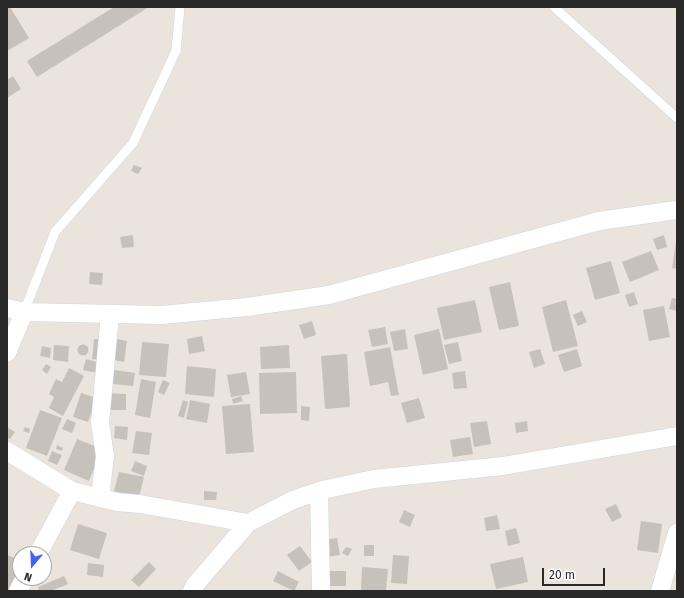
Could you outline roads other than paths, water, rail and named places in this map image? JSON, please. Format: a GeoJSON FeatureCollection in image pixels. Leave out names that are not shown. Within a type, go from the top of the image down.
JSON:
{"type":"FeatureCollection","features":[{"type":"Feature","properties":{"kind":"street"},"geometry":{"type":"LineString","coordinates":[[7,308],[24,312],[162,315],[247,307],[329,295],[599,221],[677,210]]}},
{"type":"Feature","properties":{"kind":"street"},"geometry":{"type":"LineString","coordinates":[[7,353],[24,312]]}},
{"type":"Feature","properties":{"kind":"street"},"geometry":{"type":"LineString","coordinates":[[100,498],[105,456],[100,423],[110,314]]}},
{"type":"Feature","properties":{"kind":"street"},"geometry":{"type":"LineString","coordinates":[[192,591],[194,585],[248,523],[293,500],[319,491],[374,479],[503,466],[677,436]]}},
{"type":"Feature","properties":{"kind":"street"},"geometry":{"type":"LineString","coordinates":[[7,451],[72,491],[117,502],[140,504],[248,523]]}},
{"type":"Feature","properties":{"kind":"street"},"geometry":{"type":"LineString","coordinates":[[42,546],[72,491]]}},
{"type":"Feature","properties":{"kind":"street"},"geometry":{"type":"LineString","coordinates":[[319,491],[321,591]]}},
{"type":"Feature","properties":{"kind":"street"},"geometry":{"type":"LineString","coordinates":[[660,591],[677,533]]}},
{"type":"Feature","properties":{"kind":"lane"},"geometry":{"type":"LineString","coordinates":[[24,312],[55,232],[133,143],[176,51],[180,7]]}},
{"type":"Feature","properties":{"kind":"lane"},"geometry":{"type":"LineString","coordinates":[[554,7],[677,118]]}}]}
